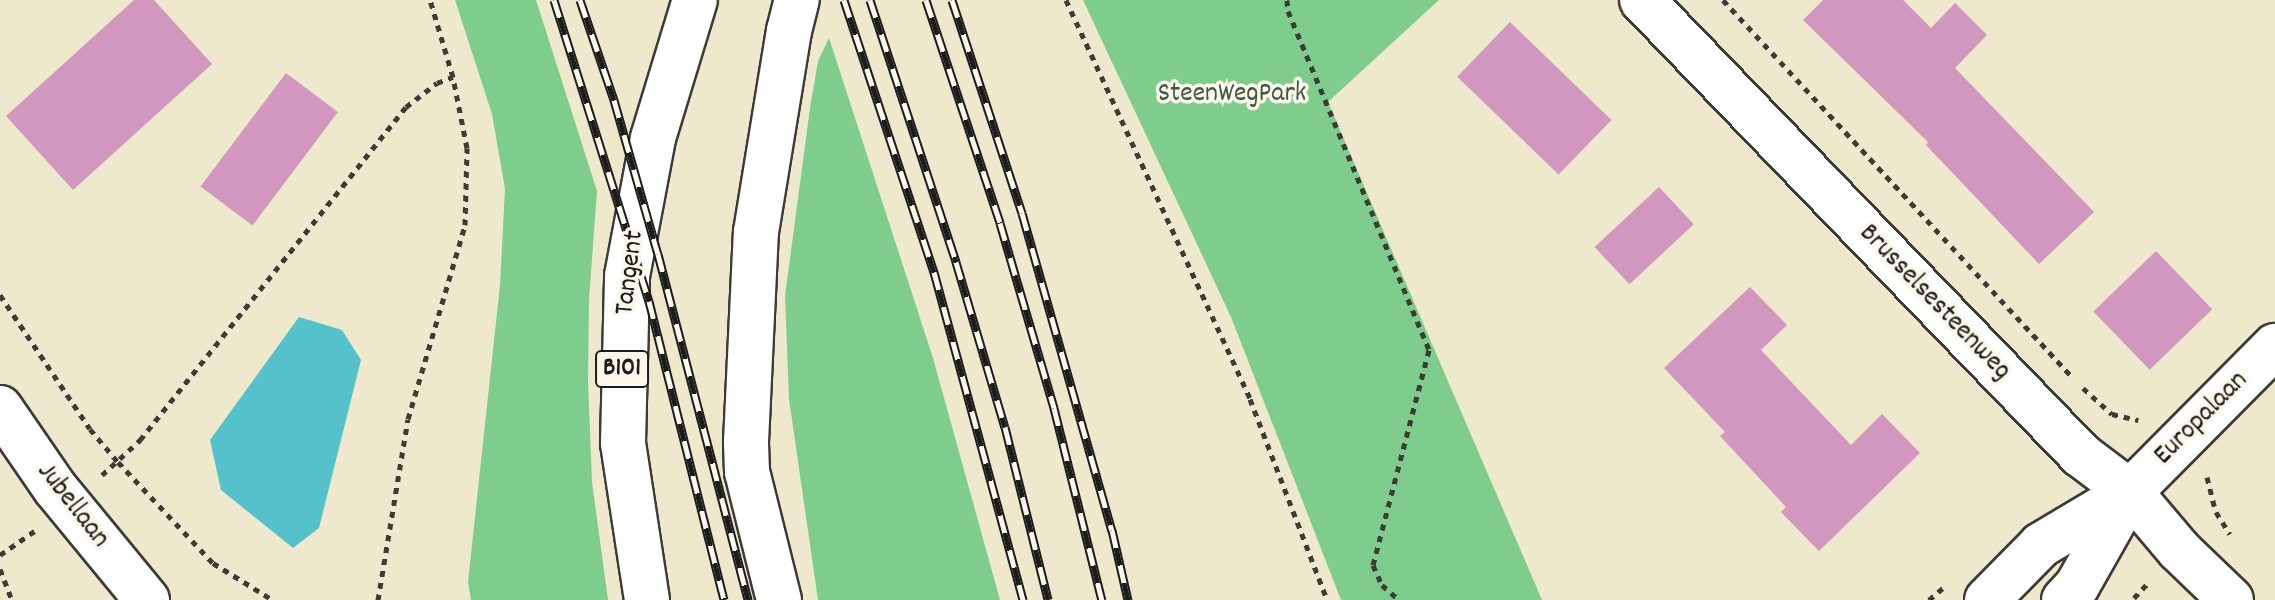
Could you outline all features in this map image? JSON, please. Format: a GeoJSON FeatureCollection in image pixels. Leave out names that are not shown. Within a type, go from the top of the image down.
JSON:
{"type":"FeatureCollection","features":[{"type":"Feature","properties":{"kind":"main road","name":"Tangent"},"geometry":{"type":"LineString","coordinates":[[647,600],[623,443],[622,380],[627,276],[653,138],[695,0]]}},
{"type":"Feature","properties":{"kind":"main road"},"geometry":{"type":"LineString","coordinates":[[779,600],[747,472],[746,442],[756,232],[789,31],[797,0]]}},
{"type":"Feature","properties":{"kind":"main road","name":"Brusselsesteenweg"},"geometry":{"type":"LineString","coordinates":[[1642,0],[2081,455],[2130,492],[2179,550],[2231,600]]}},
{"type":"Feature","properties":{"kind":"main road","name":"Europalaan"},"geometry":{"type":"LineString","coordinates":[[1987,600],[2041,545],[2130,492],[2275,346]]}},
{"type":"Feature","properties":{"kind":"main road","name":"Jubellaan"},"geometry":{"type":"LineString","coordinates":[[0,408],[55,488],[142,598]]}},
{"type":"Feature","properties":{"kind":"main road","name":"Europalaan"},"geometry":{"type":"LineString","coordinates":[[2064,600],[2077,586],[2130,492]]}},
{"type":"Feature","properties":{"kind":"path"},"geometry":{"type":"LineString","coordinates":[[378,600],[408,419],[465,225],[467,148],[453,77],[430,0]]}},
{"type":"Feature","properties":{"kind":"path"},"geometry":{"type":"LineString","coordinates":[[1066,0],[1250,399],[1327,600]]}},
{"type":"Feature","properties":{"kind":"path"},"geometry":{"type":"LineString","coordinates":[[1287,0],[1288,11],[1429,350],[1373,565],[1382,585],[1399,600]]}},
{"type":"Feature","properties":{"kind":"path"},"geometry":{"type":"LineString","coordinates":[[1723,0],[2076,381],[2105,409],[2120,416]]}},
{"type":"Feature","properties":{"kind":"path"},"geometry":{"type":"LineString","coordinates":[[118,462],[140,440],[406,107],[437,83],[453,77]]}},
{"type":"Feature","properties":{"kind":"path"},"geometry":{"type":"LineString","coordinates":[[0,295],[90,429],[118,462],[213,563],[273,600]]}},
{"type":"Feature","properties":{"kind":"path"},"geometry":{"type":"LineString","coordinates":[[0,569],[12,600]]}},
{"type":"Feature","properties":{"kind":"path"},"geometry":{"type":"LineString","coordinates":[[2130,600],[2136,600]]}},
{"type":"Feature","properties":{"kind":"green space"},"geometry":{"type":"Polygon","coordinates":[[[455,0],[536,0],[597,191],[589,300],[588,381],[592,482],[608,600],[471,600],[468,582],[500,285],[505,189],[492,114],[455,0]]]}},
{"type":"Feature","properties":{"kind":"green space","name":"SteenWegPark"},"geometry":{"type":"Polygon","coordinates":[[[1083,0],[1439,0],[1328,102],[1542,600],[1341,600],[1231,317],[1083,0]]]}},
{"type":"Feature","properties":{"kind":"green space"},"geometry":{"type":"Polygon","coordinates":[[[829,38],[933,358],[1000,600],[818,600],[789,399],[785,296],[818,61],[829,38]]]}},
{"type":"Feature","properties":{"kind":"water"},"geometry":{"type":"Polygon","coordinates":[[[299,317],[342,330],[361,360],[319,528],[293,548],[221,490],[210,440],[299,317]]]}},
{"type":"Feature","properties":{"kind":"building"},"geometry":{"type":"Polygon","coordinates":[[[134,0],[154,0],[212,64],[73,190],[6,116],[134,0]]]}},
{"type":"Feature","properties":{"kind":"building"},"geometry":{"type":"Polygon","coordinates":[[[1823,0],[1903,0],[1931,28],[1955,3],[1987,35],[1955,68],[2094,212],[2039,264],[1926,145],[1928,142],[1803,20],[1823,0]]]}},
{"type":"Feature","properties":{"kind":"building"},"geometry":{"type":"Polygon","coordinates":[[[1510,22],[1611,120],[1559,175],[1457,77],[1510,22]]]}},
{"type":"Feature","properties":{"kind":"building"},"geometry":{"type":"Polygon","coordinates":[[[286,73],[338,112],[252,226],[201,186],[286,73]]]}},
{"type":"Feature","properties":{"kind":"building"},"geometry":{"type":"Polygon","coordinates":[[[1659,187],[1694,224],[1629,284],[1595,247],[1659,187]]]}},
{"type":"Feature","properties":{"kind":"building"},"geometry":{"type":"Polygon","coordinates":[[[2156,251],[2212,309],[2150,370],[2093,311],[2156,251]]]}},
{"type":"Feature","properties":{"kind":"building"},"geometry":{"type":"Polygon","coordinates":[[[1750,287],[1787,325],[1761,350],[1851,445],[1882,414],[1920,453],[1819,551],[1781,512],[1786,507],[1720,436],[1725,432],[1664,368],[1750,287]]]}},
{"type":"Feature","properties":{"kind":"railway"},"geometry":{"type":"LineString","coordinates":[[554,0],[649,301],[724,600]]}},
{"type":"Feature","properties":{"kind":"railway"},"geometry":{"type":"LineString","coordinates":[[580,0],[614,100],[658,254],[748,600]]}},
{"type":"Feature","properties":{"kind":"railway"},"geometry":{"type":"LineString","coordinates":[[844,0],[934,272],[1023,600]]}},
{"type":"Feature","properties":{"kind":"railway"},"geometry":{"type":"LineString","coordinates":[[870,0],[956,262],[1005,427],[1048,600]]}},
{"type":"Feature","properties":{"kind":"railway"},"geometry":{"type":"LineString","coordinates":[[926,0],[1000,223],[1054,408],[1102,600]]}},
{"type":"Feature","properties":{"kind":"railway"},"geometry":{"type":"LineString","coordinates":[[952,0],[1022,213],[1112,530],[1128,600]]}}]}
